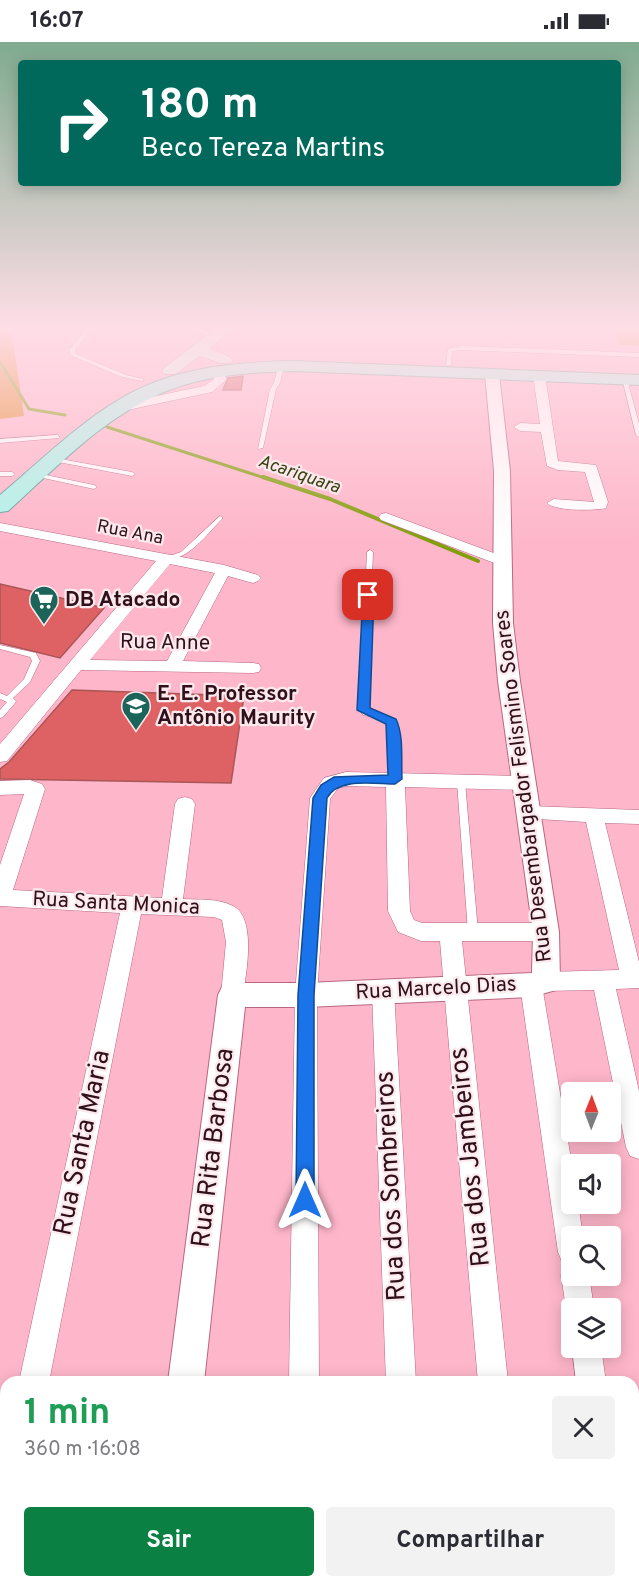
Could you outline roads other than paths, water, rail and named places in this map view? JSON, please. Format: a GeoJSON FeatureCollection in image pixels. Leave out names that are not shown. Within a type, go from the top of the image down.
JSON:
{"type":"FeatureCollection","features":[{"type":"Feature","properties":{"kind":"main road"},"geometry":{"type":"LineString","coordinates":[[4,478],[104,398]]}},
{"type":"Feature","properties":{"kind":"main road"},"geometry":{"type":"LineString","coordinates":[[0,506],[118,408],[137,398]]}},
{"type":"Feature","properties":{"kind":"street","name":"Rua Desembargador Felismino Soares"},"geometry":{"type":"LineString","coordinates":[[494,398],[502,471],[504,634],[546,932],[539,984]]}},
{"type":"Feature","properties":{"kind":"street"},"geometry":{"type":"LineString","coordinates":[[543,398],[552,463],[558,466],[591,468],[601,505],[554,503]]}},
{"type":"Feature","properties":{"kind":"street"},"geometry":{"type":"LineString","coordinates":[[520,427],[548,428]]}},
{"type":"Feature","properties":{"kind":"street"},"geometry":{"type":"LineString","coordinates":[[386,517],[502,561]]}},
{"type":"Feature","properties":{"kind":"street","name":"Rua Ana"},"geometry":{"type":"LineString","coordinates":[[0,527],[224,570],[253,578]]}},
{"type":"Feature","properties":{"kind":"street"},"geometry":{"type":"LineString","coordinates":[[0,756],[166,560]]}},
{"type":"Feature","properties":{"kind":"street"},"geometry":{"type":"LineString","coordinates":[[173,665],[224,570]]}},
{"type":"Feature","properties":{"kind":"street","name":"Rua Anne"},"geometry":{"type":"LineString","coordinates":[[77,665],[253,668]]}},
{"type":"Feature","properties":{"kind":"street"},"geometry":{"type":"LineString","coordinates":[[304,1376],[306,995],[320,798],[331,783],[345,779],[524,783]]}},
{"type":"Feature","properties":{"kind":"street"},"geometry":{"type":"LineString","coordinates":[[395,779],[399,911],[406,926],[421,932],[546,932]]}},
{"type":"Feature","properties":{"kind":"street"},"geometry":{"type":"LineString","coordinates":[[0,788],[30,787],[35,789],[2,903]]}},
{"type":"Feature","properties":{"kind":"street"},"geometry":{"type":"LineString","coordinates":[[171,907],[185,804]]}},
{"type":"Feature","properties":{"kind":"street"},"geometry":{"type":"LineString","coordinates":[[529,813],[639,817]]}},
{"type":"Feature","properties":{"kind":"street"},"geometry":{"type":"LineString","coordinates":[[594,816],[636,979]]}},
{"type":"Feature","properties":{"kind":"street","name":"Rua Santa Monica"},"geometry":{"type":"LineString","coordinates":[[2,903],[214,909],[231,916]]}},
{"type":"Feature","properties":{"kind":"street","name":"Rua Santa Maria"},"geometry":{"type":"LineString","coordinates":[[35,1376],[132,905]]}},
{"type":"Feature","properties":{"kind":"street","name":"Rua Rita Barbosa"},"geometry":{"type":"LineString","coordinates":[[187,1376],[232,995],[237,933],[231,916]]}},
{"type":"Feature","properties":{"kind":"street","name":"Rua dos Jambeiros"},"geometry":{"type":"LineString","coordinates":[[461,932],[454,987],[492,1376]]}},
{"type":"Feature","properties":{"kind":"street","name":"Rua Marcelo Dias"},"geometry":{"type":"LineString","coordinates":[[232,995],[306,995],[636,979]]}},
{"type":"Feature","properties":{"kind":"street"},"geometry":{"type":"LineString","coordinates":[[603,981],[639,1146]]}},
{"type":"Feature","properties":{"kind":"street"},"geometry":{"type":"LineString","coordinates":[[539,984],[569,1226]]}},
{"type":"Feature","properties":{"kind":"street","name":"Rua dos Sombreiros"},"geometry":{"type":"LineString","coordinates":[[383,991],[401,1376]]}},
{"type":"Feature","properties":{"kind":"street"},"geometry":{"type":"LineString","coordinates":[[588,1358],[590,1376]]}},
{"type":"Feature","properties":{"kind":"lane"},"geometry":{"type":"LineString","coordinates":[[260,448],[271,398]]}},
{"type":"Feature","properties":{"kind":"lane"},"geometry":{"type":"LineString","coordinates":[[636,398],[639,435]]}},
{"type":"Feature","properties":{"kind":"lane"},"geometry":{"type":"LineString","coordinates":[[0,441],[57,437]]}},
{"type":"Feature","properties":{"kind":"lane"},"geometry":{"type":"LineString","coordinates":[[55,459],[132,474]]}},
{"type":"Feature","properties":{"kind":"lane"},"geometry":{"type":"LineString","coordinates":[[36,476],[94,487]]}},
{"type":"Feature","properties":{"kind":"lane"},"geometry":{"type":"LineString","coordinates":[[166,560],[183,553],[220,518]]}},
{"type":"Feature","properties":{"kind":"lane"},"geometry":{"type":"LineString","coordinates":[[370,552],[363,708],[366,713],[381,716],[392,722],[395,779]]}},
{"type":"Feature","properties":{"kind":"lane"},"geometry":{"type":"LineString","coordinates":[[0,647],[33,655],[36,662],[27,680],[9,698]]}},
{"type":"Feature","properties":{"kind":"lane"},"geometry":{"type":"LineString","coordinates":[[0,696],[12,701],[0,715]]}},
{"type":"Feature","properties":{"kind":"lane"},"geometry":{"type":"LineString","coordinates":[[461,782],[461,932]]}},
{"type":"Feature","properties":{"kind":"waterway","name":"Acariquara"},"geometry":{"type":"LineString","coordinates":[[22,398],[29,409],[65,415]]}},
{"type":"Feature","properties":{"kind":"waterway","name":"Acariquara"},"geometry":{"type":"LineString","coordinates":[[107,427],[268,479]]}},
{"type":"Feature","properties":{"kind":"waterway","name":"Acariquara"},"geometry":{"type":"LineString","coordinates":[[263,477],[330,499],[478,561]]}},
{"type":"Feature","properties":{"kind":"place","name":"DB Atacado"},"geometry":{"type":"Point","coordinates":[44,626]}},
{"type":"Feature","properties":{"kind":"place","name":"E. E. Professor Antônio Maurity"},"geometry":{"type":"Point","coordinates":[136,732]}}]}
